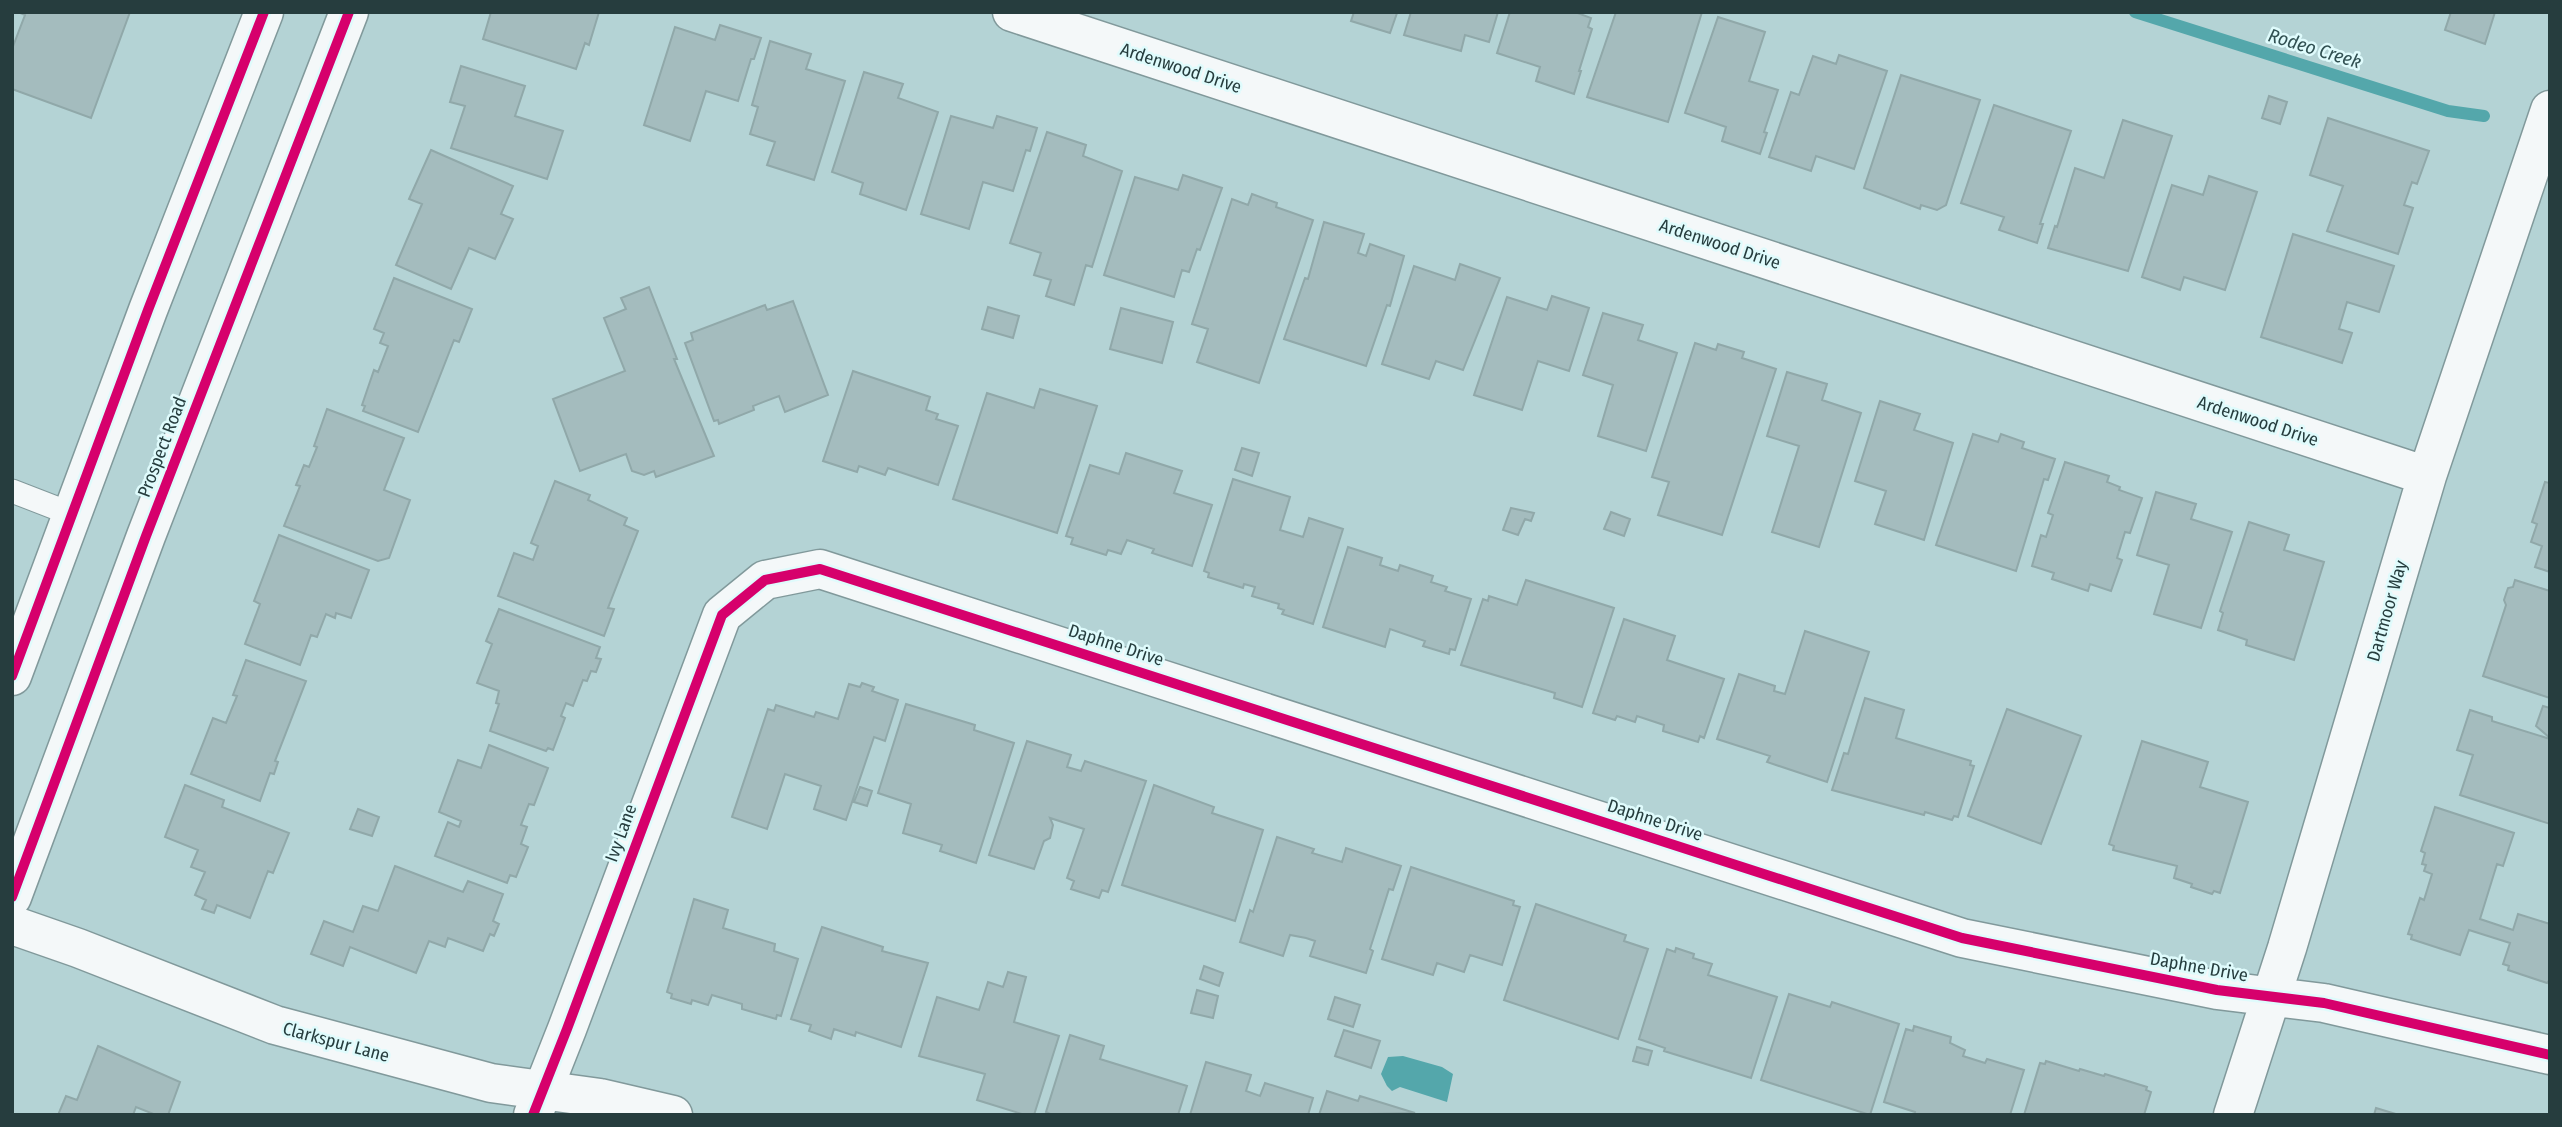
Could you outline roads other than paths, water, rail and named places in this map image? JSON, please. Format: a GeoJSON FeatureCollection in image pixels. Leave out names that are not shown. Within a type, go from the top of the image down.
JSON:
{"type":"FeatureCollection","features":[{"type":"Feature","properties":{"kind":"street"},"geometry":{"type":"LineString","coordinates":[[12,676],[153,298],[264,12]]}},
{"type":"Feature","properties":{"kind":"street","name":"Prospect Road"},"geometry":{"type":"LineString","coordinates":[[12,897],[146,536],[349,12]]}},
{"type":"Feature","properties":{"kind":"street","name":"Ardenwood Drive"},"geometry":{"type":"LineString","coordinates":[[1012,12],[2427,477]]}},
{"type":"Feature","properties":{"kind":"street","name":"Dartmoor Way"},"geometry":{"type":"LineString","coordinates":[[2233,1115],[2427,477],[2550,110]]}},
{"type":"Feature","properties":{"kind":"street","name":"Daphne Drive"},"geometry":{"type":"LineString","coordinates":[[765,580],[820,569],[878,586],[1962,938],[2217,990],[2324,1003],[2550,1055]]}},
{"type":"Feature","properties":{"kind":"street","name":"Ivy Lane"},"geometry":{"type":"LineString","coordinates":[[538,1103],[722,615],[765,580]]}},
{"type":"Feature","properties":{"kind":"street","name":"Clarkspur Lane"},"geometry":{"type":"LineString","coordinates":[[12,925],[275,1025],[491,1083],[538,1103],[600,1098],[673,1115]]}},
{"type":"Feature","properties":{"kind":"lane"},"geometry":{"type":"LineString","coordinates":[[12,491],[74,515]]}},
{"type":"Feature","properties":{"kind":"water"},"geometry":{"type":"Polygon","coordinates":[[[1403,1056],[1442,1067],[1453,1074],[1447,1102],[1400,1087],[1392,1091],[1387,1086],[1381,1074],[1388,1057],[1403,1056]]]}},
{"type":"Feature","properties":{"kind":"waterway","name":"Rodeo Creek"},"geometry":{"type":"LineString","coordinates":[[2135,12],[2448,111],[2484,116]]}}]}
